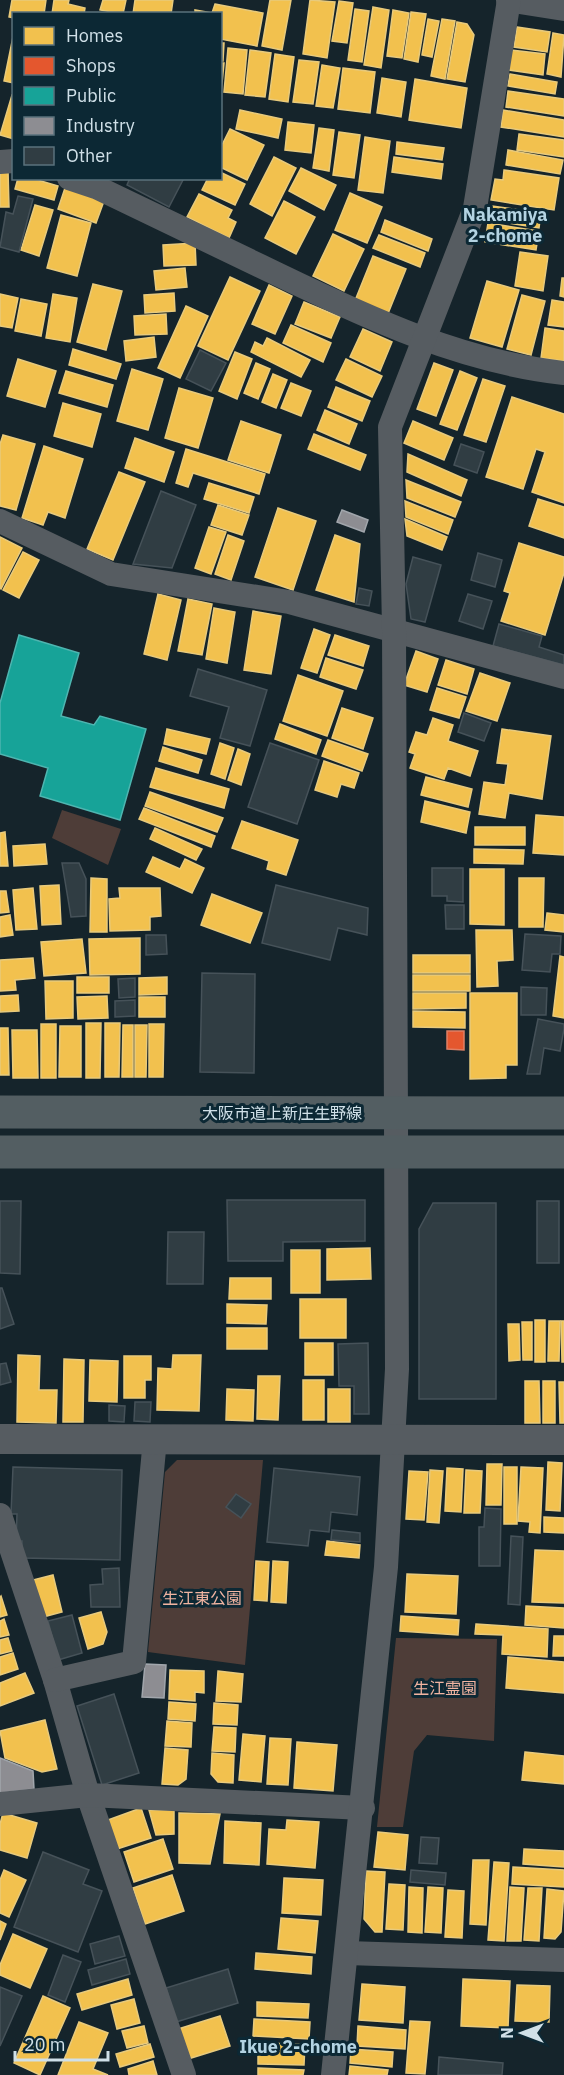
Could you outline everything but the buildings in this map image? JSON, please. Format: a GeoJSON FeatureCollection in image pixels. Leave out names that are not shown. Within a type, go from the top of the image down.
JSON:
{"type":"FeatureCollection","features":[{"type":"Feature","properties":{"kind":"main road","name":"大阪市道上新庄生野線"},"geometry":{"type":"LineString","coordinates":[[0,1112],[564,1113]]}},
{"type":"Feature","properties":{"kind":"main road"},"geometry":{"type":"LineString","coordinates":[[0,1152],[564,1152]]}},
{"type":"Feature","properties":{"kind":"street"},"geometry":{"type":"LineString","coordinates":[[333,2075],[363,1808],[386,1567],[397,1369],[394,629],[390,427],[475,208],[509,0],[564,9]]}},
{"type":"Feature","properties":{"kind":"street"},"geometry":{"type":"LineString","coordinates":[[75,180],[96,187],[358,313],[425,340],[525,369],[564,372]]}},
{"type":"Feature","properties":{"kind":"street"},"geometry":{"type":"LineString","coordinates":[[0,521],[111,574],[289,602],[394,629],[564,678]]}},
{"type":"Feature","properties":{"kind":"street"},"geometry":{"type":"LineString","coordinates":[[0,1439],[564,1440]]}},
{"type":"Feature","properties":{"kind":"street"},"geometry":{"type":"LineString","coordinates":[[55,1680],[134,1662],[155,1439]]}},
{"type":"Feature","properties":{"kind":"street"},"geometry":{"type":"LineString","coordinates":[[0,1516],[55,1680],[88,1795],[184,2075]]}},
{"type":"Feature","properties":{"kind":"street"},"geometry":{"type":"LineString","coordinates":[[0,1804],[88,1795],[363,1808]]}},
{"type":"Feature","properties":{"kind":"street"},"geometry":{"type":"LineString","coordinates":[[347,1953],[564,1960]]}},
{"type":"Feature","properties":{"kind":"green space"},"geometry":{"type":"Polygon","coordinates":[[[62,810],[121,829],[108,865],[52,838],[62,810]]]}},
{"type":"Feature","properties":{"kind":"green space","name":"生江東公園"},"geometry":{"type":"Polygon","coordinates":[[[177,1460],[263,1460],[245,1665],[148,1652],[165,1472],[177,1460]]]}},
{"type":"Feature","properties":{"kind":"green space","name":"生江霊園"},"geometry":{"type":"Polygon","coordinates":[[[396,1638],[497,1639],[494,1741],[427,1735],[414,1751],[403,1827],[377,1827],[396,1638]]]}},
{"type":"Feature","properties":{"kind":"district","name":"Nakamiya 2-chome"},"geometry":{"type":"Point","coordinates":[505,225]}},
{"type":"Feature","properties":{"kind":"district","name":"Ikue 2-chome"},"geometry":{"type":"Point","coordinates":[298,2047]}}]}
